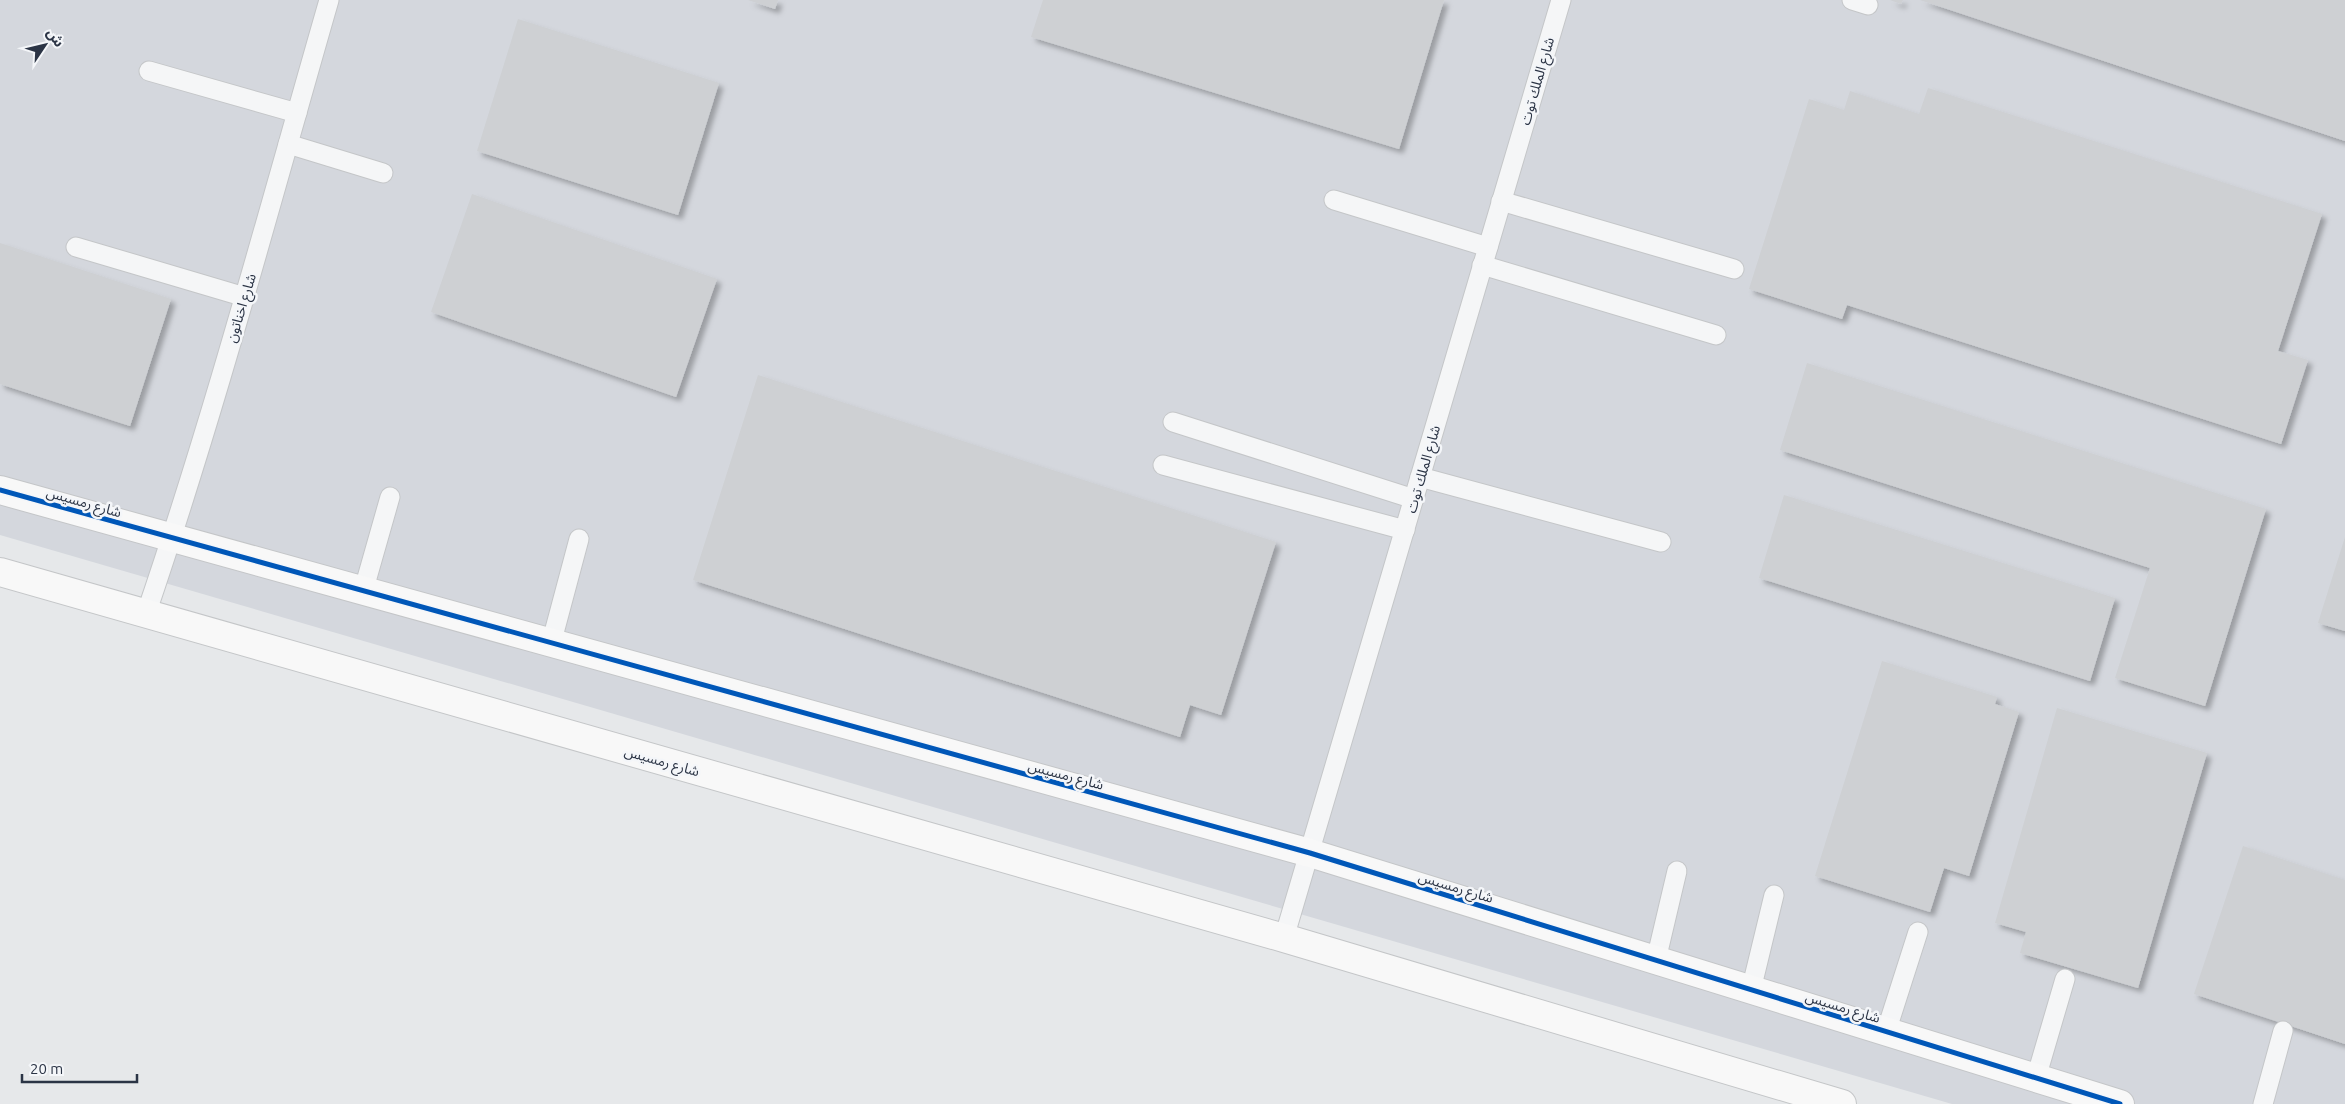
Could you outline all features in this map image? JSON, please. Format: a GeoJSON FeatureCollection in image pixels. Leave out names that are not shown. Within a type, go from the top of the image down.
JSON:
{"type":"FeatureCollection","features":[{"type":"Feature","properties":{"kind":"street","name":"شارع رمسيس"},"geometry":{"type":"LineString","coordinates":[[0,490],[171,539],[1310,853],[2120,1104]]}},
{"type":"Feature","properties":{"kind":"street","name":"شارع رمسيس"},"geometry":{"type":"LineString","coordinates":[[0,572],[1284,938],[1842,1104]]}},
{"type":"Feature","properties":{"kind":"lane","name":"شارع اخناتون"},"geometry":{"type":"LineString","coordinates":[[146,614],[171,539],[245,297],[329,0]]}},
{"type":"Feature","properties":{"kind":"lane","name":"شارع الملك توت"},"geometry":{"type":"LineString","coordinates":[[1284,938],[1561,0]]}},
{"type":"Feature","properties":{"kind":"lane"},"geometry":{"type":"LineString","coordinates":[[149,71],[297,113]]}},
{"type":"Feature","properties":{"kind":"lane"},"geometry":{"type":"LineString","coordinates":[[288,144],[383,173]]}},
{"type":"Feature","properties":{"kind":"lane"},"geometry":{"type":"LineString","coordinates":[[1334,200],[1488,247]]}},
{"type":"Feature","properties":{"kind":"lane"},"geometry":{"type":"LineString","coordinates":[[1502,201],[1734,269]]}},
{"type":"Feature","properties":{"kind":"lane"},"geometry":{"type":"LineString","coordinates":[[76,247],[245,297]]}},
{"type":"Feature","properties":{"kind":"lane"},"geometry":{"type":"LineString","coordinates":[[1482,265],[1716,335]]}},
{"type":"Feature","properties":{"kind":"lane"},"geometry":{"type":"LineString","coordinates":[[1173,422],[1414,499]]}},
{"type":"Feature","properties":{"kind":"lane"},"geometry":{"type":"LineString","coordinates":[[1163,465],[1404,530]]}},
{"type":"Feature","properties":{"kind":"lane"},"geometry":{"type":"LineString","coordinates":[[1420,477],[1661,542]]}},
{"type":"Feature","properties":{"kind":"lane"},"geometry":{"type":"LineString","coordinates":[[363,592],[390,497]]}},
{"type":"Feature","properties":{"kind":"lane"},"geometry":{"type":"LineString","coordinates":[[551,644],[579,539]]}},
{"type":"Feature","properties":{"kind":"lane"},"geometry":{"type":"LineString","coordinates":[[1656,960],[1677,871]]}},
{"type":"Feature","properties":{"kind":"lane"},"geometry":{"type":"LineString","coordinates":[[1750,990],[1774,895]]}},
{"type":"Feature","properties":{"kind":"lane"},"geometry":{"type":"LineString","coordinates":[[1886,1032],[1918,932]]}},
{"type":"Feature","properties":{"kind":"lane"},"geometry":{"type":"LineString","coordinates":[[2036,1078],[2065,979]]}},
{"type":"Feature","properties":{"kind":"lane"},"geometry":{"type":"LineString","coordinates":[[2263,1104],[2284,1031]]}},
{"type":"Feature","properties":{"kind":"shaded area"},"geometry":{"type":"Polygon","coordinates":[[[0,0],[2345,0],[2345,1104],[1952,1104],[0,535],[0,0]]]}},
{"type":"Feature","properties":{"kind":"building"},"geometry":{"type":"Polygon","coordinates":[[[748,0],[778,0],[775,9],[748,0]]]}},
{"type":"Feature","properties":{"kind":"building"},"geometry":{"type":"Polygon","coordinates":[[[1043,0],[1444,0],[1399,149],[1031,37],[1043,0]]]}},
{"type":"Feature","properties":{"kind":"building"},"geometry":{"type":"Polygon","coordinates":[[[1890,0],[1903,0],[1901,4],[1890,0]]]}},
{"type":"Feature","properties":{"kind":"building"},"geometry":{"type":"Polygon","coordinates":[[[1920,0],[2345,0],[2345,141],[1920,0]]]}},
{"type":"Feature","properties":{"kind":"building"},"geometry":{"type":"Polygon","coordinates":[[[518,19],[719,83],[678,215],[477,151],[518,19]]]}},
{"type":"Feature","properties":{"kind":"building"},"geometry":{"type":"Polygon","coordinates":[[[1928,88],[2322,214],[2278,351],[2308,360],[2281,444],[1847,305],[1842,319],[1749,289],[1809,99],[1844,110],[1850,91],[1919,114],[1928,88]]]}},
{"type":"Feature","properties":{"kind":"building"},"geometry":{"type":"Polygon","coordinates":[[[472,194],[717,279],[676,397],[431,312],[472,194]]]}},
{"type":"Feature","properties":{"kind":"building"},"geometry":{"type":"Polygon","coordinates":[[[0,243],[171,299],[130,426],[0,384],[0,243]]]}},
{"type":"Feature","properties":{"kind":"building"},"geometry":{"type":"Polygon","coordinates":[[[1807,363],[2266,509],[2205,706],[2115,678],[2150,568],[1780,450],[1807,363]]]}},
{"type":"Feature","properties":{"kind":"building"},"geometry":{"type":"Polygon","coordinates":[[[758,375],[1276,542],[1221,715],[1190,705],[1180,737],[693,580],[758,375]]]}},
{"type":"Feature","properties":{"kind":"building"},"geometry":{"type":"Polygon","coordinates":[[[1784,495],[2115,598],[2090,681],[1759,578],[1784,495]]]}},
{"type":"Feature","properties":{"kind":"building"},"geometry":{"type":"Polygon","coordinates":[[[2345,537],[2345,631],[2318,623],[2345,537]]]}},
{"type":"Feature","properties":{"kind":"building"},"geometry":{"type":"Polygon","coordinates":[[[1882,661],[1997,697],[1995,704],[2019,712],[1969,876],[1944,868],[1930,912],[1815,876],[1882,661]]]}},
{"type":"Feature","properties":{"kind":"building"},"geometry":{"type":"Polygon","coordinates":[[[2057,708],[2207,753],[2138,988],[2020,953],[2026,932],[1995,923],[2057,708]]]}},
{"type":"Feature","properties":{"kind":"building"},"geometry":{"type":"Polygon","coordinates":[[[2243,846],[2345,880],[2345,1044],[2194,994],[2243,846]]]}},
{"type":"Feature","properties":{"kind":"cycle path"},"geometry":{"type":"LineString","coordinates":[[0,490],[1310,853],[2120,1104]]}}]}
